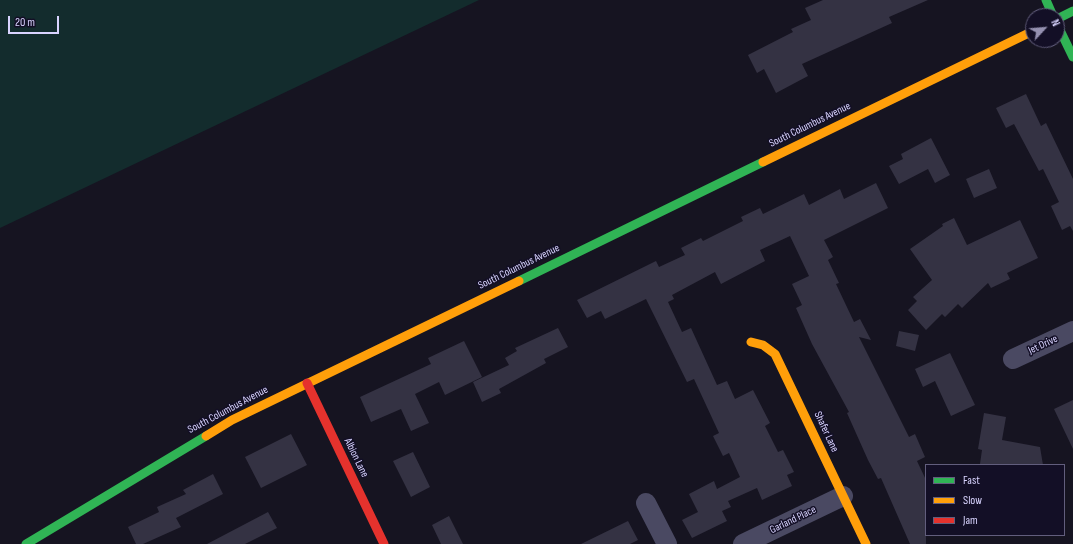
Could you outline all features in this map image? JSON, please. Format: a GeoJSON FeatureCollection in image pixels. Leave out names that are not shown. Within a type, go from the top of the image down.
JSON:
{"type":"FeatureCollection","features":[{"type":"Feature","properties":{"kind":"main road","name":"South Columbus Avenue"},"geometry":{"type":"LineString","coordinates":[[26,544],[232,420],[1025,35]]}},
{"type":"Feature","properties":{"kind":"main road"},"geometry":{"type":"LineString","coordinates":[[1065,40],[1073,57]]}},
{"type":"Feature","properties":{"kind":"main road","name":"Shafer Lane"},"geometry":{"type":"LineString","coordinates":[[752,342],[763,345],[775,354],[866,544]]}},
{"type":"Feature","properties":{"kind":"main road","name":"Albion Lane"},"geometry":{"type":"LineString","coordinates":[[307,383],[384,544]]}},
{"type":"Feature","properties":{"kind":"street","name":"Jet Drive"},"geometry":{"type":"LineString","coordinates":[[1013,359],[1073,331]]}},
{"type":"Feature","properties":{"kind":"street","name":"Garland Place"},"geometry":{"type":"LineString","coordinates":[[743,544],[843,496]]}},
{"type":"Feature","properties":{"kind":"street"},"geometry":{"type":"LineString","coordinates":[[646,503],[667,544]]}},
{"type":"Feature","properties":{"kind":"green space"},"geometry":{"type":"Polygon","coordinates":[[[0,0],[479,0],[0,228],[0,0]]]}},
{"type":"Feature","properties":{"kind":"building"},"geometry":{"type":"Polygon","coordinates":[[[823,0],[928,0],[889,17],[892,23],[802,64],[808,76],[776,93],[764,69],[757,73],[748,55],[793,32],[791,29],[811,20],[805,8],[823,0]]]}},
{"type":"Feature","properties":{"kind":"building"},"geometry":{"type":"Polygon","coordinates":[[[1026,94],[1041,126],[1046,123],[1073,179],[1073,231],[1070,226],[1062,230],[1051,206],[1059,202],[1043,169],[1039,171],[1014,124],[1006,128],[996,108],[1026,94]]]}},
{"type":"Feature","properties":{"kind":"building"},"geometry":{"type":"Polygon","coordinates":[[[931,138],[950,175],[935,183],[928,169],[899,184],[889,166],[903,159],[901,154],[931,138]]]}},
{"type":"Feature","properties":{"kind":"building"},"geometry":{"type":"Polygon","coordinates":[[[989,169],[997,188],[974,198],[966,179],[989,169]]]}},
{"type":"Feature","properties":{"kind":"building"},"geometry":{"type":"Polygon","coordinates":[[[876,183],[888,208],[824,240],[833,257],[828,260],[839,283],[836,284],[854,322],[860,319],[871,340],[859,337],[909,437],[915,434],[925,457],[917,461],[925,478],[926,544],[910,544],[881,478],[878,479],[868,460],[847,413],[849,412],[812,344],[796,308],[802,305],[792,284],[809,276],[790,236],[760,250],[765,261],[721,284],[715,272],[672,295],[674,299],[668,302],[682,332],[691,328],[717,385],[727,381],[735,399],[753,390],[770,423],[765,426],[778,452],[783,450],[794,472],[787,475],[792,486],[762,500],[757,488],[728,501],[731,507],[722,511],[727,521],[692,538],[682,520],[698,512],[689,494],[714,481],[717,489],[740,477],[729,453],[723,456],[713,436],[719,433],[694,379],[687,382],[646,299],[605,319],[601,311],[587,318],[577,300],[656,261],[659,267],[685,255],[681,248],[701,238],[703,241],[743,221],[741,217],[760,208],[763,214],[804,194],[809,205],[840,189],[844,199],[876,183]]]}},
{"type":"Feature","properties":{"kind":"building"},"geometry":{"type":"Polygon","coordinates":[[[954,218],[967,245],[1020,220],[1038,258],[1007,273],[1010,279],[991,288],[988,283],[962,308],[958,304],[945,317],[942,314],[926,330],[908,310],[917,301],[913,297],[932,280],[910,249],[943,226],[942,224],[954,218]]]}},
{"type":"Feature","properties":{"kind":"building"},"geometry":{"type":"Polygon","coordinates":[[[558,328],[568,347],[544,359],[546,363],[499,389],[501,393],[482,402],[473,382],[509,365],[505,358],[517,351],[515,348],[558,328]]]}},
{"type":"Feature","properties":{"kind":"building"},"geometry":{"type":"Polygon","coordinates":[[[899,331],[919,335],[915,351],[896,346],[899,331]]]}},
{"type":"Feature","properties":{"kind":"building"},"geometry":{"type":"Polygon","coordinates":[[[464,341],[482,377],[445,395],[439,382],[415,394],[429,423],[411,431],[401,409],[371,422],[360,397],[431,364],[428,358],[464,341]]]}},
{"type":"Feature","properties":{"kind":"building"},"geometry":{"type":"Polygon","coordinates":[[[950,353],[975,405],[951,416],[935,381],[923,387],[915,369],[950,353]]]}},
{"type":"Feature","properties":{"kind":"building"},"geometry":{"type":"Polygon","coordinates":[[[1073,400],[1073,449],[1054,409],[1073,400]]]}},
{"type":"Feature","properties":{"kind":"building"},"geometry":{"type":"Polygon","coordinates":[[[984,413],[1006,417],[1002,440],[1040,447],[1043,464],[980,464],[982,450],[978,449],[984,413]]]}},
{"type":"Feature","properties":{"kind":"building"},"geometry":{"type":"Polygon","coordinates":[[[291,434],[307,465],[261,488],[245,457],[291,434]]]}},
{"type":"Feature","properties":{"kind":"building"},"geometry":{"type":"Polygon","coordinates":[[[413,452],[430,487],[411,497],[393,461],[413,452]]]}},
{"type":"Feature","properties":{"kind":"building"},"geometry":{"type":"Polygon","coordinates":[[[213,474],[223,494],[176,518],[181,527],[143,544],[136,544],[128,527],[159,512],[157,507],[186,494],[183,490],[213,474]]]}},
{"type":"Feature","properties":{"kind":"building"},"geometry":{"type":"Polygon","coordinates":[[[268,512],[277,528],[245,544],[207,544],[268,512]]]}},
{"type":"Feature","properties":{"kind":"building"},"geometry":{"type":"Polygon","coordinates":[[[449,516],[463,544],[441,544],[432,525],[449,516]]]}},
{"type":"Feature","properties":{"kind":"building"},"geometry":{"type":"Polygon","coordinates":[[[628,521],[638,540],[630,544],[581,544],[628,521]]]}},
{"type":"Feature","properties":{"kind":"traffic: fast"},"geometry":{"type":"LineString","coordinates":[[1046,0],[1050,8]]}},
{"type":"Feature","properties":{"kind":"traffic: fast"},"geometry":{"type":"LineString","coordinates":[[1065,15],[1073,11]]}},
{"type":"Feature","properties":{"kind":"traffic: fast"},"geometry":{"type":"LineString","coordinates":[[1065,40],[1073,57]]}},
{"type":"Feature","properties":{"kind":"traffic: fast"},"geometry":{"type":"LineString","coordinates":[[519,281],[763,162]]}},
{"type":"Feature","properties":{"kind":"traffic: fast"},"geometry":{"type":"LineString","coordinates":[[26,544],[206,436]]}},
{"type":"Feature","properties":{"kind":"traffic: slow"},"geometry":{"type":"LineString","coordinates":[[763,162],[1025,35]]}},
{"type":"Feature","properties":{"kind":"traffic: slow"},"geometry":{"type":"LineString","coordinates":[[206,436],[232,420],[519,281]]}},
{"type":"Feature","properties":{"kind":"traffic: slow"},"geometry":{"type":"LineString","coordinates":[[751,342],[763,345],[775,354],[866,544]]}},
{"type":"Feature","properties":{"kind":"traffic: jam"},"geometry":{"type":"LineString","coordinates":[[307,383],[384,544]]}}]}
